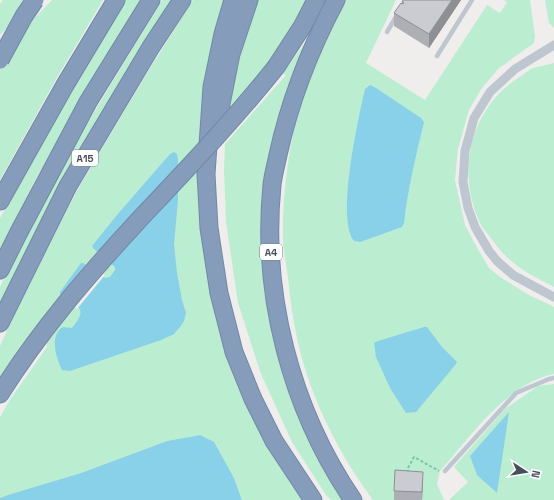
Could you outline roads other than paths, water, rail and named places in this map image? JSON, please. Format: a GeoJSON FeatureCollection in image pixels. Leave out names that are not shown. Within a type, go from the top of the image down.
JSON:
{"type":"FeatureCollection","features":[{"type":"Feature","properties":{"kind":"highway"},"geometry":{"type":"LineString","coordinates":[[0,60],[24,16],[35,0]]}},
{"type":"Feature","properties":{"kind":"highway"},"geometry":{"type":"LineString","coordinates":[[0,46],[45,0]]}},
{"type":"Feature","properties":{"kind":"highway"},"geometry":{"type":"LineString","coordinates":[[0,201],[65,85],[116,0]]}},
{"type":"Feature","properties":{"kind":"highway","name":"A15"},"geometry":{"type":"LineString","coordinates":[[0,270],[88,102],[151,0]]}},
{"type":"Feature","properties":{"kind":"highway","name":"A15"},"geometry":{"type":"LineString","coordinates":[[0,323],[68,186],[151,47],[182,0]]}},
{"type":"Feature","properties":{"kind":"highway"},"geometry":{"type":"LineString","coordinates":[[233,0],[212,87],[206,174],[209,228],[219,293],[234,352],[253,399],[274,441],[313,500]]}},
{"type":"Feature","properties":{"kind":"highway"},"geometry":{"type":"LineString","coordinates":[[209,228],[212,171],[218,118],[231,54],[249,0]]}},
{"type":"Feature","properties":{"kind":"highway"},"geometry":{"type":"LineString","coordinates":[[281,60],[302,27],[316,0]]}},
{"type":"Feature","properties":{"kind":"highway"},"geometry":{"type":"LineString","coordinates":[[0,394],[20,363],[62,306],[136,222],[241,110],[316,18],[328,0]]}},
{"type":"Feature","properties":{"kind":"highway","name":"A4"},"geometry":{"type":"LineString","coordinates":[[336,0],[310,53],[298,84],[282,135],[272,183],[269,236],[275,296],[283,341],[297,390],[320,445],[340,482],[353,500]]}},
{"type":"Feature","properties":{"kind":"street"},"geometry":{"type":"LineString","coordinates":[[552,47],[514,68],[490,92],[474,118],[465,151],[463,182],[468,208],[481,238],[489,251],[497,261],[513,275],[554,298]]}},
{"type":"Feature","properties":{"kind":"lane"},"geometry":{"type":"LineString","coordinates":[[437,56],[472,0]]}},
{"type":"Feature","properties":{"kind":"lane"},"geometry":{"type":"LineString","coordinates":[[387,32],[398,13]]}},
{"type":"Feature","properties":{"kind":"lane"},"geometry":{"type":"LineString","coordinates":[[445,472],[516,393],[554,378]]}},
{"type":"Feature","properties":{"kind":"water"},"geometry":{"type":"Polygon","coordinates":[[[370,85],[421,118],[424,122],[415,159],[404,223],[402,227],[360,242],[354,241],[349,229],[347,211],[348,191],[350,168],[362,103],[365,89],[370,85]]]}},
{"type":"Feature","properties":{"kind":"water"},"geometry":{"type":"Polygon","coordinates":[[[174,152],[177,154],[178,160],[178,200],[174,244],[177,273],[186,313],[184,321],[174,334],[161,340],[70,371],[62,370],[56,353],[56,335],[63,327],[72,328],[80,316],[80,311],[76,305],[60,294],[60,292],[81,263],[105,278],[110,277],[115,270],[115,267],[92,246],[170,154],[174,152]]]}},
{"type":"Feature","properties":{"kind":"water"},"geometry":{"type":"Polygon","coordinates":[[[427,327],[442,347],[457,362],[416,412],[406,413],[390,388],[376,357],[374,343],[427,327]]]}},
{"type":"Feature","properties":{"kind":"water"},"geometry":{"type":"Polygon","coordinates":[[[509,412],[497,493],[477,475],[470,456],[509,412]]]}},
{"type":"Feature","properties":{"kind":"water"},"geometry":{"type":"Polygon","coordinates":[[[200,435],[214,442],[234,478],[242,500],[0,500],[0,498],[8,495],[81,473],[167,441],[200,435]]]}}]}
